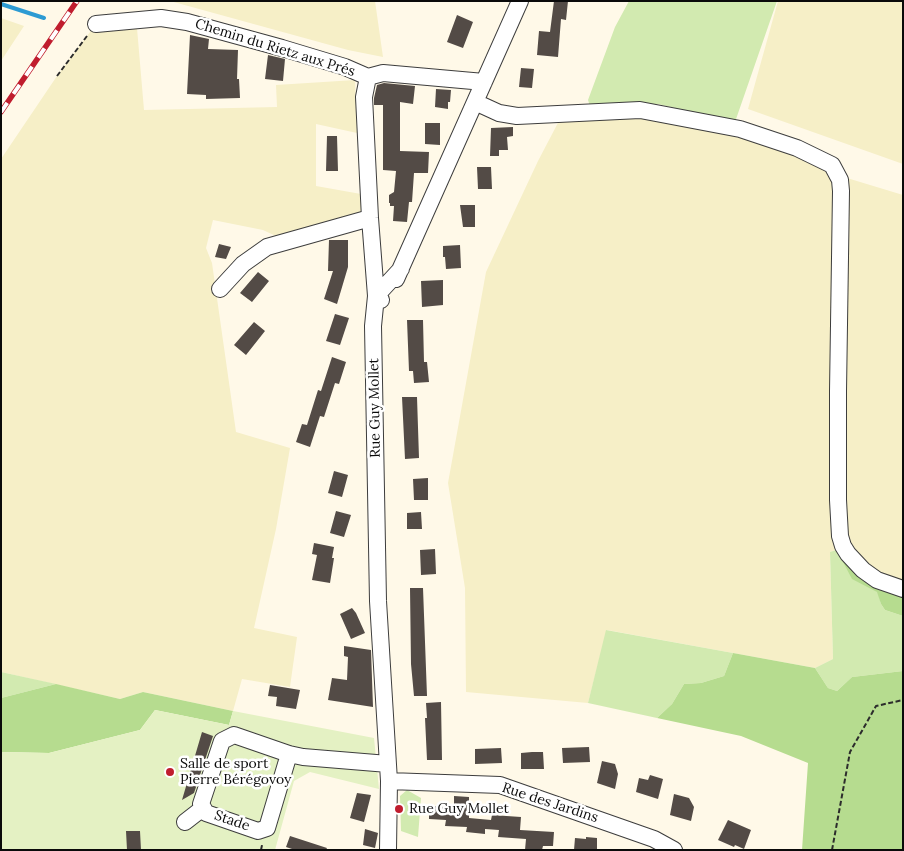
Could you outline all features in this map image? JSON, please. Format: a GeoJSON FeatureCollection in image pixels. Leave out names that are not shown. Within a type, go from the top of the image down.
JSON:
{"type":"FeatureCollection","features":[{"type":"Feature","properties":{"kind":"street","name":"Rue Guy Mollet"},"geometry":{"type":"LineString","coordinates":[[388,850],[389,781],[378,602],[373,326],[380,300],[401,269],[520,1]]}},
{"type":"Feature","properties":{"kind":"street","name":"Chemin du Rietz aux Prés"},"geometry":{"type":"LineString","coordinates":[[96,24],[161,18],[187,22],[345,67],[368,77],[384,73],[484,82]]}},
{"type":"Feature","properties":{"kind":"street","name":"Rue Guy Mollet"},"geometry":{"type":"LineString","coordinates":[[368,77],[364,98],[370,218],[380,300]]}},
{"type":"Feature","properties":{"kind":"street"},"geometry":{"type":"LineString","coordinates":[[475,102],[498,113],[517,116],[640,110],[740,129],[797,148],[832,165],[840,180],[841,190],[838,500],[840,536],[848,554],[863,570],[878,580],[903,589]]}},
{"type":"Feature","properties":{"kind":"street"},"geometry":{"type":"LineString","coordinates":[[220,289],[243,264],[268,247],[370,218]]}},
{"type":"Feature","properties":{"kind":"street","name":"Stade"},"geometry":{"type":"LineString","coordinates":[[289,754],[267,828],[258,831],[206,813],[201,804],[222,741],[234,735],[303,757],[388,764]]}},
{"type":"Feature","properties":{"kind":"street","name":"Rue des Jardins"},"geometry":{"type":"LineString","coordinates":[[389,781],[500,785],[654,838],[674,850]]}},
{"type":"Feature","properties":{"kind":"street"},"geometry":{"type":"LineString","coordinates":[[185,822],[203,808]]}},
{"type":"Feature","properties":{"kind":"path"},"geometry":{"type":"LineString","coordinates":[[57,76],[96,24]]}},
{"type":"Feature","properties":{"kind":"path"},"geometry":{"type":"LineString","coordinates":[[832,850],[850,752],[876,706],[903,700]]}},
{"type":"Feature","properties":{"kind":"shaded area"},"geometry":{"type":"Polygon","coordinates":[[[170,1],[375,1],[383,57],[348,50],[170,1]]]}},
{"type":"Feature","properties":{"kind":"shaded area"},"geometry":{"type":"Polygon","coordinates":[[[778,1],[903,1],[903,164],[748,109],[778,1]]]}},
{"type":"Feature","properties":{"kind":"shaded area"},"geometry":{"type":"Polygon","coordinates":[[[1,18],[24,26],[1,61],[1,18]]]}},
{"type":"Feature","properties":{"kind":"shaded area"},"geometry":{"type":"Polygon","coordinates":[[[96,24],[137,28],[144,110],[277,107],[276,85],[355,80],[357,133],[316,124],[316,186],[361,194],[361,215],[280,238],[263,230],[213,220],[206,248],[212,263],[236,432],[290,448],[276,529],[254,628],[297,637],[290,687],[242,679],[233,711],[143,692],[120,699],[1,672],[1,159],[57,76],[96,24]]]}},
{"type":"Feature","properties":{"kind":"shaded area"},"geometry":{"type":"Polygon","coordinates":[[[602,117],[660,119],[770,143],[847,178],[903,195],[903,585],[877,573],[837,538],[836,550],[830,552],[833,659],[815,668],[607,630],[588,703],[466,692],[465,588],[448,483],[486,272],[538,161],[560,119],[602,117]]]}},
{"type":"Feature","properties":{"kind":"green space"},"geometry":{"type":"Polygon","coordinates":[[[629,1],[777,1],[735,122],[658,104],[590,106],[588,100],[615,27],[629,1]]]}},
{"type":"Feature","properties":{"kind":"green space"},"geometry":{"type":"Polygon","coordinates":[[[836,550],[844,551],[852,578],[878,592],[881,604],[885,610],[903,616],[903,671],[852,677],[837,691],[828,688],[815,668],[833,659],[830,552],[836,550]]]}},
{"type":"Feature","properties":{"kind":"green space"},"geometry":{"type":"Polygon","coordinates":[[[844,551],[903,593],[903,616],[885,610],[877,592],[852,579],[842,560],[844,551]]]}},
{"type":"Feature","properties":{"kind":"green space"},"geometry":{"type":"Polygon","coordinates":[[[606,630],[733,653],[724,676],[701,683],[684,684],[672,704],[657,718],[588,703],[606,630]]]}},
{"type":"Feature","properties":{"kind":"green space"},"geometry":{"type":"Polygon","coordinates":[[[733,653],[815,668],[828,688],[837,691],[852,677],[903,671],[903,850],[802,850],[808,763],[741,736],[657,718],[672,704],[684,684],[701,683],[724,676],[733,653]]]}},
{"type":"Feature","properties":{"kind":"green space"},"geometry":{"type":"Polygon","coordinates":[[[1,672],[56,684],[1,698],[1,672]]]}},
{"type":"Feature","properties":{"kind":"green space"},"geometry":{"type":"Polygon","coordinates":[[[56,684],[120,699],[143,692],[233,711],[229,725],[155,710],[140,730],[49,753],[1,752],[1,698],[56,684]]]}},
{"type":"Feature","properties":{"kind":"green space"},"geometry":{"type":"Polygon","coordinates":[[[155,710],[229,725],[233,711],[374,738],[379,789],[310,772],[294,781],[275,850],[1,850],[1,752],[49,753],[140,730],[155,710]]]}},
{"type":"Feature","properties":{"kind":"green space"},"geometry":{"type":"Polygon","coordinates":[[[407,790],[421,798],[418,837],[401,831],[400,796],[407,790]]]}},
{"type":"Feature","properties":{"kind":"building"},"geometry":{"type":"Polygon","coordinates":[[[554,1],[568,1],[566,20],[561,19],[558,57],[537,55],[539,31],[550,32],[554,1]]]}},
{"type":"Feature","properties":{"kind":"building"},"geometry":{"type":"Polygon","coordinates":[[[457,15],[473,22],[463,48],[447,42],[457,15]]]}},
{"type":"Feature","properties":{"kind":"building"},"geometry":{"type":"Polygon","coordinates":[[[190,35],[209,39],[208,49],[238,50],[237,79],[239,79],[240,98],[206,99],[206,95],[187,94],[190,35]]]}},
{"type":"Feature","properties":{"kind":"building"},"geometry":{"type":"Polygon","coordinates":[[[268,55],[285,59],[283,81],[265,79],[268,55]]]}},
{"type":"Feature","properties":{"kind":"building"},"geometry":{"type":"Polygon","coordinates":[[[521,68],[534,69],[532,88],[519,87],[521,68]]]}},
{"type":"Feature","properties":{"kind":"building"},"geometry":{"type":"Polygon","coordinates":[[[384,83],[415,86],[413,104],[400,102],[400,151],[429,152],[428,173],[414,173],[412,202],[409,202],[407,222],[393,221],[394,206],[390,206],[389,195],[394,192],[396,171],[383,170],[383,105],[374,105],[374,98],[377,85],[384,83]]]}},
{"type":"Feature","properties":{"kind":"building"},"geometry":{"type":"Polygon","coordinates":[[[436,89],[451,90],[448,109],[435,107],[436,89]]]}},
{"type":"Feature","properties":{"kind":"building"},"geometry":{"type":"Polygon","coordinates":[[[425,123],[440,123],[440,145],[425,144],[425,123]]]}},
{"type":"Feature","properties":{"kind":"building"},"geometry":{"type":"Polygon","coordinates":[[[513,127],[513,136],[507,137],[508,150],[499,150],[499,156],[490,156],[491,128],[513,127]]]}},
{"type":"Feature","properties":{"kind":"building"},"geometry":{"type":"Polygon","coordinates":[[[327,136],[337,136],[338,171],[326,171],[327,136]]]}},
{"type":"Feature","properties":{"kind":"building"},"geometry":{"type":"Polygon","coordinates":[[[477,167],[491,167],[492,189],[478,189],[477,167]]]}},
{"type":"Feature","properties":{"kind":"building"},"geometry":{"type":"Polygon","coordinates":[[[460,205],[475,205],[475,227],[463,227],[460,205]]]}},
{"type":"Feature","properties":{"kind":"building"},"geometry":{"type":"Polygon","coordinates":[[[329,240],[348,240],[348,267],[337,304],[324,299],[333,271],[328,271],[329,240]]]}},
{"type":"Feature","properties":{"kind":"building"},"geometry":{"type":"Polygon","coordinates":[[[219,244],[231,247],[226,259],[215,257],[219,244]]]}},
{"type":"Feature","properties":{"kind":"building"},"geometry":{"type":"Polygon","coordinates":[[[460,245],[461,268],[446,269],[443,246],[460,245]]]}},
{"type":"Feature","properties":{"kind":"building"},"geometry":{"type":"Polygon","coordinates":[[[258,272],[269,281],[252,302],[240,293],[258,272]]]}},
{"type":"Feature","properties":{"kind":"building"},"geometry":{"type":"Polygon","coordinates":[[[443,280],[443,305],[422,307],[421,281],[443,280]]]}},
{"type":"Feature","properties":{"kind":"building"},"geometry":{"type":"Polygon","coordinates":[[[335,314],[349,318],[340,345],[326,341],[335,314]]]}},
{"type":"Feature","properties":{"kind":"building"},"geometry":{"type":"Polygon","coordinates":[[[407,320],[423,320],[424,362],[427,362],[429,382],[414,383],[413,371],[409,371],[407,320]]]}},
{"type":"Feature","properties":{"kind":"building"},"geometry":{"type":"Polygon","coordinates":[[[254,322],[265,331],[246,355],[234,345],[254,322]]]}},
{"type":"Feature","properties":{"kind":"building"},"geometry":{"type":"Polygon","coordinates":[[[332,357],[346,362],[339,384],[335,383],[324,417],[320,416],[310,447],[296,442],[302,424],[307,425],[318,390],[321,391],[332,357]]]}},
{"type":"Feature","properties":{"kind":"building"},"geometry":{"type":"Polygon","coordinates":[[[402,397],[417,397],[419,458],[405,459],[402,397]]]}},
{"type":"Feature","properties":{"kind":"building"},"geometry":{"type":"Polygon","coordinates":[[[334,471],[348,475],[342,497],[328,493],[334,471]]]}},
{"type":"Feature","properties":{"kind":"building"},"geometry":{"type":"Polygon","coordinates":[[[428,478],[428,500],[414,500],[413,479],[428,478]]]}},
{"type":"Feature","properties":{"kind":"building"},"geometry":{"type":"Polygon","coordinates":[[[336,511],[351,515],[344,537],[330,533],[336,511]]]}},
{"type":"Feature","properties":{"kind":"building"},"geometry":{"type":"Polygon","coordinates":[[[421,512],[422,529],[407,529],[407,513],[421,512]]]}},
{"type":"Feature","properties":{"kind":"building"},"geometry":{"type":"Polygon","coordinates":[[[314,543],[334,547],[330,583],[312,580],[317,555],[312,554],[314,543]]]}},
{"type":"Feature","properties":{"kind":"building"},"geometry":{"type":"Polygon","coordinates":[[[435,549],[436,574],[421,575],[420,550],[435,549]]]}},
{"type":"Feature","properties":{"kind":"building"},"geometry":{"type":"Polygon","coordinates":[[[410,588],[423,588],[427,696],[414,696],[411,664],[410,588]]]}},
{"type":"Feature","properties":{"kind":"building"},"geometry":{"type":"Polygon","coordinates":[[[352,608],[365,633],[351,639],[340,614],[352,608]]]}},
{"type":"Feature","properties":{"kind":"building"},"geometry":{"type":"Polygon","coordinates":[[[344,646],[371,650],[373,707],[328,700],[332,678],[347,680],[348,657],[344,656],[344,646]]]}},
{"type":"Feature","properties":{"kind":"building"},"geometry":{"type":"Polygon","coordinates":[[[270,685],[300,690],[296,709],[276,706],[277,697],[268,696],[270,685]]]}},
{"type":"Feature","properties":{"kind":"building"},"geometry":{"type":"Polygon","coordinates":[[[441,702],[442,760],[427,760],[426,703],[441,702]]]}},
{"type":"Feature","properties":{"kind":"building"},"geometry":{"type":"Polygon","coordinates":[[[202,732],[213,736],[194,793],[182,800],[202,732]]]}},
{"type":"Feature","properties":{"kind":"building"},"geometry":{"type":"Polygon","coordinates":[[[589,747],[590,762],[563,763],[562,748],[589,747]]]}},
{"type":"Feature","properties":{"kind":"building"},"geometry":{"type":"Polygon","coordinates":[[[501,748],[502,763],[475,764],[475,749],[501,748]]]}},
{"type":"Feature","properties":{"kind":"building"},"geometry":{"type":"Polygon","coordinates":[[[543,752],[544,769],[521,769],[521,753],[543,752]]]}},
{"type":"Feature","properties":{"kind":"building"},"geometry":{"type":"Polygon","coordinates":[[[602,761],[615,764],[618,774],[615,789],[597,783],[602,761]]]}},
{"type":"Feature","properties":{"kind":"building"},"geometry":{"type":"Polygon","coordinates":[[[650,775],[663,779],[658,799],[636,792],[639,778],[648,780],[650,775]]]}},
{"type":"Feature","properties":{"kind":"building"},"geometry":{"type":"Polygon","coordinates":[[[357,793],[371,795],[364,822],[350,818],[357,793]]]}},
{"type":"Feature","properties":{"kind":"building"},"geometry":{"type":"Polygon","coordinates":[[[674,794],[689,798],[694,807],[691,821],[670,815],[674,794]]]}},
{"type":"Feature","properties":{"kind":"building"},"geometry":{"type":"Polygon","coordinates":[[[454,796],[469,797],[469,818],[491,820],[492,815],[521,817],[520,830],[554,832],[553,846],[543,846],[542,850],[525,850],[526,839],[498,837],[499,830],[485,829],[485,834],[466,832],[467,827],[445,826],[446,820],[429,819],[429,806],[446,807],[446,805],[454,805],[454,796]]]}},
{"type":"Feature","properties":{"kind":"building"},"geometry":{"type":"Polygon","coordinates":[[[728,820],[751,830],[744,849],[718,840],[728,820]]]}},
{"type":"Feature","properties":{"kind":"building"},"geometry":{"type":"Polygon","coordinates":[[[365,829],[378,833],[375,848],[363,845],[365,829]]]}},
{"type":"Feature","properties":{"kind":"building"},"geometry":{"type":"Polygon","coordinates":[[[126,831],[140,831],[141,850],[127,850],[126,831]]]}},
{"type":"Feature","properties":{"kind":"building"},"geometry":{"type":"Polygon","coordinates":[[[290,836],[327,848],[326,850],[295,850],[286,847],[290,836]]]}},
{"type":"Feature","properties":{"kind":"building"},"geometry":{"type":"Polygon","coordinates":[[[586,837],[597,838],[597,850],[574,850],[575,838],[586,839],[586,837]]]}},
{"type":"Feature","properties":{"kind":"waterway"},"geometry":{"type":"LineString","coordinates":[[1,4],[44,18]]}},
{"type":"Feature","properties":{"kind":"railway"},"geometry":{"type":"LineString","coordinates":[[1,112],[77,1]]}},
{"type":"Feature","properties":{"kind":"place","name":"Salle de sport Pierre Bérégovoy"},"geometry":{"type":"Point","coordinates":[170,772]}},
{"type":"Feature","properties":{"kind":"place","name":"Rue Guy Mollet"},"geometry":{"type":"Point","coordinates":[399,809]}}]}
